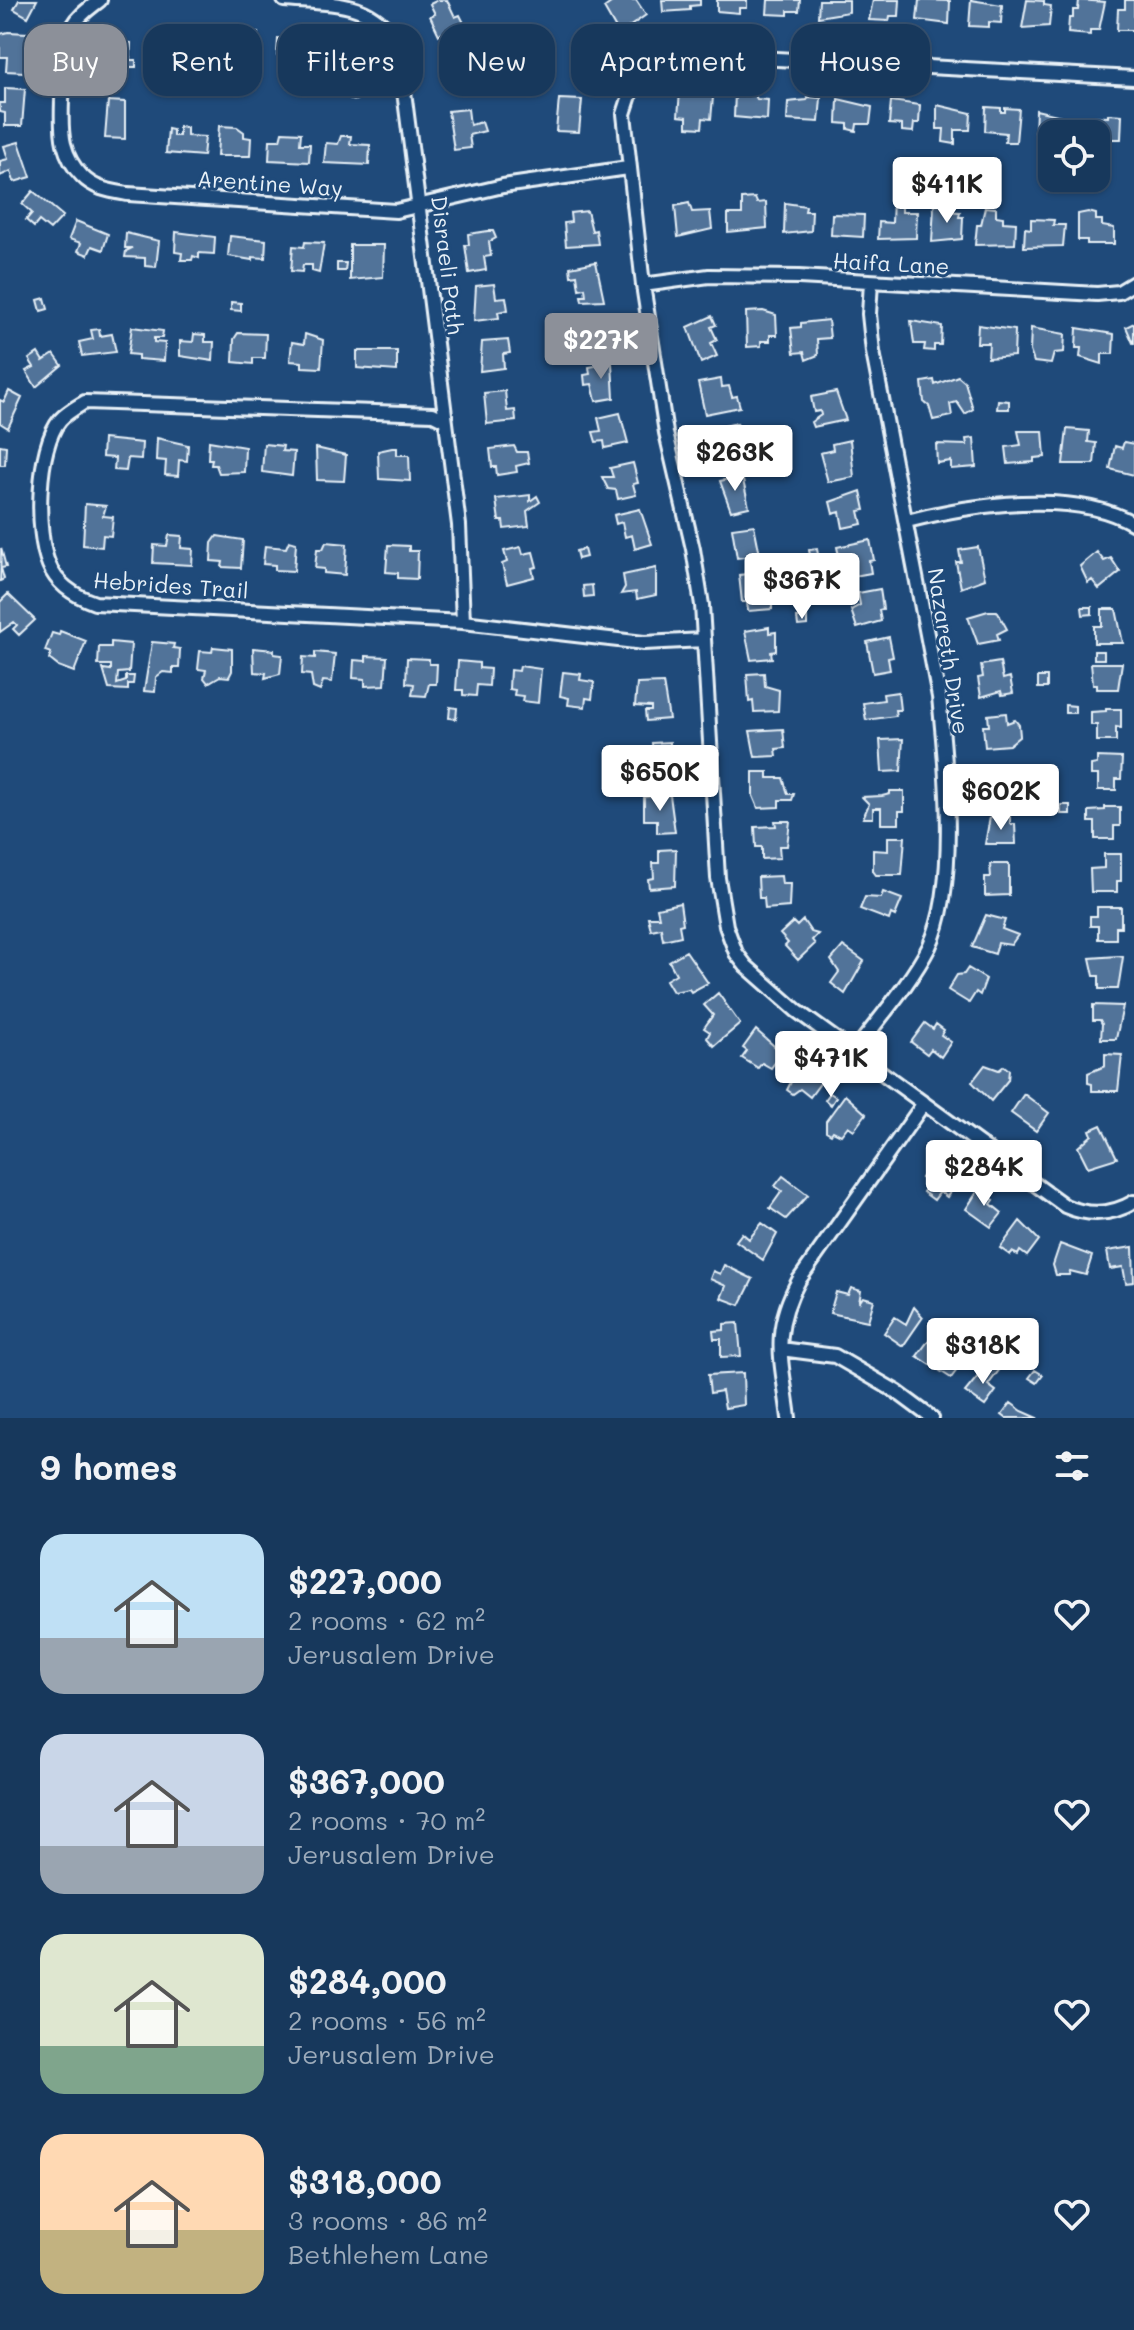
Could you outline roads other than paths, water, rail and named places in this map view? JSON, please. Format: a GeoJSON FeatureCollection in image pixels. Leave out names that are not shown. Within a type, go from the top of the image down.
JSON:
{"type":"FeatureCollection","features":[{"type":"Feature","properties":{"kind":"street","name":"Arentine Way"},"geometry":{"type":"LineString","coordinates":[[100,0],[83,13],[72,27],[67,48],[63,140],[68,159],[83,178],[99,188],[128,194],[396,211],[421,208],[503,186],[628,168]]}},
{"type":"Feature","properties":{"kind":"street","name":"Disraeli Path"},"geometry":{"type":"LineString","coordinates":[[284,0],[355,6],[371,12],[388,26],[398,44],[405,78],[459,525],[463,622]]}},
{"type":"Feature","properties":{"kind":"street"},"geometry":{"type":"LineString","coordinates":[[1134,78],[680,54],[647,69],[634,83],[625,102],[628,168],[643,285],[666,433],[693,549],[704,640],[718,878],[726,926],[736,953],[746,966],[797,1011],[1065,1206],[1093,1213],[1109,1212],[1134,1202]]}},
{"type":"Feature","properties":{"kind":"street","name":"Haifa Lane"},"geometry":{"type":"LineString","coordinates":[[643,285],[709,276],[1097,294],[1119,292],[1134,283]]}},
{"type":"Feature","properties":{"kind":"street","name":"Nazareth Drive"},"geometry":{"type":"LineString","coordinates":[[854,1052],[929,947],[946,878],[945,754],[939,697],[873,352],[869,314],[871,282]]}},
{"type":"Feature","properties":{"kind":"street","name":"Hebrides Trail"},"geometry":{"type":"LineString","coordinates":[[445,420],[433,414],[85,402],[59,421],[49,445],[42,486],[41,541],[49,567],[66,589],[95,603],[463,622],[644,643],[704,640]]}},
{"type":"Feature","properties":{"kind":"street"},"geometry":{"type":"LineString","coordinates":[[907,521],[945,511],[1037,504],[1110,513],[1134,524]]}},
{"type":"Feature","properties":{"kind":"street"},"geometry":{"type":"LineString","coordinates":[[789,1418],[781,1321],[799,1280],[924,1103]]}},
{"type":"Feature","properties":{"kind":"street"},"geometry":{"type":"LineString","coordinates":[[781,1349],[835,1356],[897,1392],[932,1418]]}}]}
